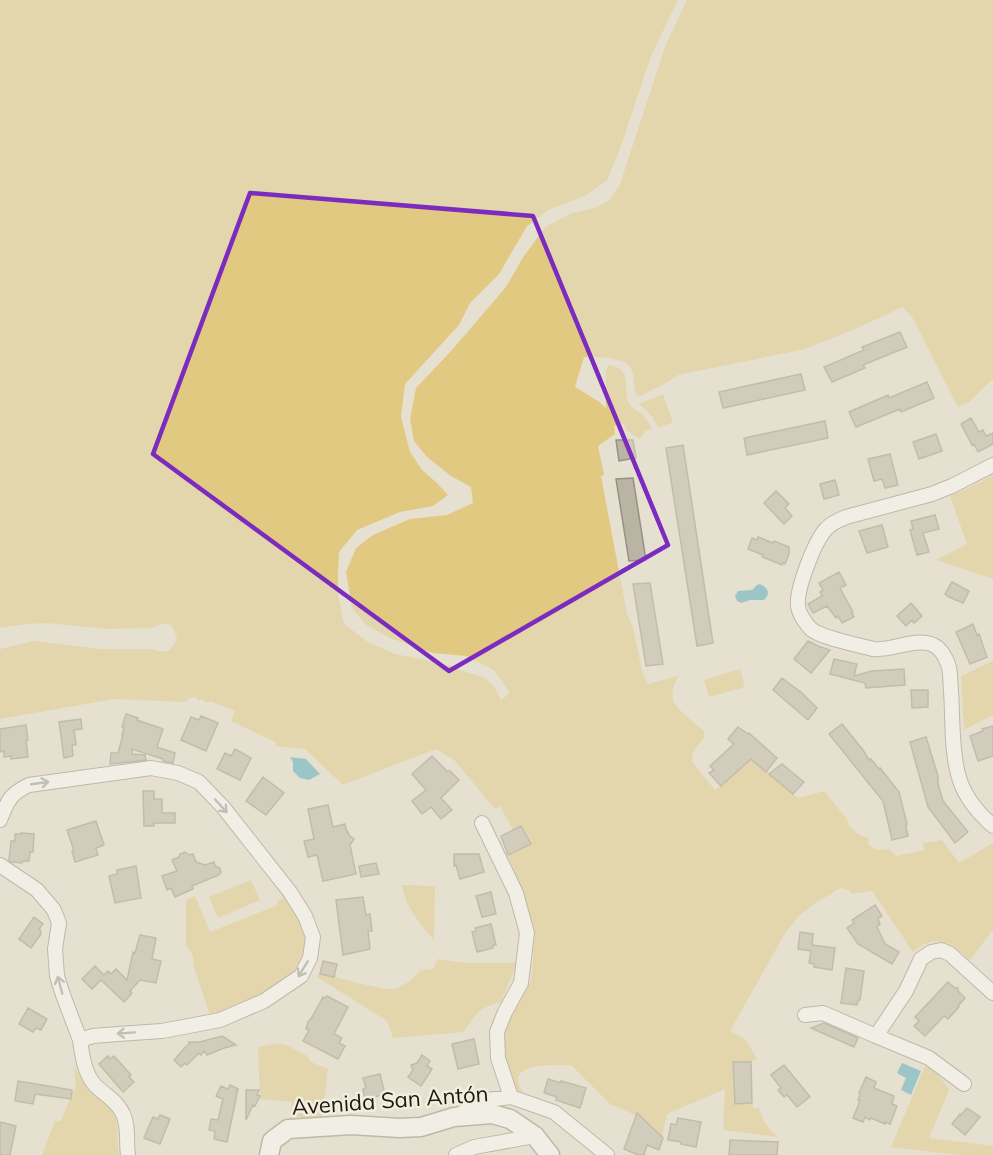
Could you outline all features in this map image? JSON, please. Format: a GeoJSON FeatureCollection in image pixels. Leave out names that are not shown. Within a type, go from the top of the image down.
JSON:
{"type":"FeatureCollection","features":[{"type":"Feature","properties":{"kind":"street"},"geometry":{"type":"LineString","coordinates":[[993,465],[932,494],[834,522],[819,538],[798,594],[798,608],[811,629],[821,635],[880,650],[923,642],[940,649],[949,667],[954,751],[958,774],[972,805],[993,826]]}},
{"type":"Feature","properties":{"kind":"street"},"geometry":{"type":"LineString","coordinates":[[0,820],[16,791],[29,784],[151,768],[178,773],[199,783],[223,807],[290,892],[309,926],[313,937],[310,958],[301,976],[264,1002],[220,1020],[162,1031],[93,1036],[80,1040]]}},
{"type":"Feature","properties":{"kind":"street"},"geometry":{"type":"LineString","coordinates":[[482,823],[516,893],[527,933],[521,983],[497,1032],[498,1058],[511,1097]]}},
{"type":"Feature","properties":{"kind":"street"},"geometry":{"type":"LineString","coordinates":[[0,865],[38,890],[54,910],[59,923],[55,949],[57,976],[80,1040],[84,1064],[93,1083],[116,1103],[124,1114],[128,1155]]}},
{"type":"Feature","properties":{"kind":"street"},"geometry":{"type":"LineString","coordinates":[[876,1036],[906,991],[921,958],[931,952],[941,950],[950,954],[993,993]]}},
{"type":"Feature","properties":{"kind":"street"},"geometry":{"type":"LineString","coordinates":[[805,1015],[823,1013],[929,1058],[964,1084]]}},
{"type":"Feature","properties":{"kind":"street"},"geometry":{"type":"LineString","coordinates":[[454,1117],[486,1100],[511,1097],[554,1112],[607,1155]]}},
{"type":"Feature","properties":{"kind":"street","name":"Avenida San Antón"},"geometry":{"type":"LineString","coordinates":[[269,1155],[272,1141],[288,1129],[351,1125],[421,1127],[454,1117],[492,1114],[510,1119],[535,1136],[550,1155]]}},
{"type":"Feature","properties":{"kind":"street"},"geometry":{"type":"LineString","coordinates":[[456,1155],[474,1146],[535,1136]]}},
{"type":"Feature","properties":{"kind":"highlighted area"},"geometry":{"type":"Polygon","coordinates":[[[250,193],[533,216],[668,545],[449,671],[153,454],[250,193]]]}},
{"type":"Feature","properties":{"kind":"shaded area"},"geometry":{"type":"Polygon","coordinates":[[[0,0],[678,0],[651,56],[619,152],[607,180],[585,196],[550,209],[527,226],[499,274],[470,303],[459,325],[405,384],[401,417],[410,452],[422,470],[448,495],[433,506],[400,512],[357,530],[339,552],[338,595],[344,624],[368,642],[395,654],[436,662],[485,678],[494,686],[501,700],[510,693],[494,670],[466,656],[433,653],[390,638],[366,625],[352,608],[346,572],[356,548],[373,535],[410,519],[447,515],[473,503],[471,487],[451,476],[427,457],[414,441],[410,419],[416,388],[506,287],[522,259],[545,227],[572,213],[595,208],[610,200],[620,184],[666,44],[687,0],[993,0],[993,379],[969,402],[958,407],[912,317],[903,307],[805,349],[678,375],[640,396],[636,395],[633,374],[626,364],[608,358],[584,357],[575,387],[606,408],[606,371],[608,365],[616,367],[621,370],[626,380],[630,405],[644,416],[652,428],[644,432],[640,439],[626,430],[623,424],[614,426],[615,434],[598,446],[604,475],[601,476],[627,614],[633,627],[642,671],[648,684],[678,676],[673,691],[673,700],[682,712],[704,731],[704,738],[693,753],[693,763],[715,790],[752,759],[798,798],[824,791],[847,819],[850,827],[859,835],[869,838],[868,844],[877,850],[889,849],[897,856],[924,850],[923,843],[942,840],[959,863],[993,843],[993,930],[970,960],[950,945],[936,941],[929,942],[913,952],[872,891],[852,894],[849,890],[840,888],[806,910],[783,937],[730,1031],[746,1040],[757,1059],[751,1062],[733,1063],[735,1104],[752,1103],[754,1109],[759,1108],[766,1125],[779,1137],[723,1130],[725,1089],[667,1114],[662,1137],[642,1118],[610,1104],[571,1065],[533,1067],[524,1070],[519,1075],[518,1082],[523,1092],[514,1089],[507,1073],[502,1044],[509,1017],[531,981],[534,945],[528,910],[508,855],[530,844],[521,826],[513,830],[500,806],[495,809],[455,761],[436,749],[343,785],[305,749],[276,746],[275,742],[231,721],[235,711],[210,701],[208,703],[201,699],[199,701],[195,697],[189,698],[186,702],[114,699],[0,719],[0,649],[34,641],[100,649],[168,651],[177,638],[173,628],[167,624],[151,628],[107,629],[47,623],[0,628],[0,0]]]}},
{"type":"Feature","properties":{"kind":"shaded area"},"geometry":{"type":"Polygon","coordinates":[[[663,394],[673,423],[658,427],[650,414],[638,404],[663,394]]]}},
{"type":"Feature","properties":{"kind":"shaded area"},"geometry":{"type":"Polygon","coordinates":[[[993,475],[993,579],[936,560],[967,544],[950,496],[993,475]]]}},
{"type":"Feature","properties":{"kind":"shaded area"},"geometry":{"type":"Polygon","coordinates":[[[993,661],[993,715],[964,730],[961,676],[993,661]]]}},
{"type":"Feature","properties":{"kind":"shaded area"},"geometry":{"type":"Polygon","coordinates":[[[740,669],[745,687],[709,697],[704,680],[740,669]]]}},
{"type":"Feature","properties":{"kind":"shaded area"},"geometry":{"type":"Polygon","coordinates":[[[251,880],[260,900],[218,918],[209,897],[251,880]]]}},
{"type":"Feature","properties":{"kind":"shaded area"},"geometry":{"type":"Polygon","coordinates":[[[402,885],[435,886],[434,940],[410,908],[402,885]]]}},
{"type":"Feature","properties":{"kind":"shaded area"},"geometry":{"type":"Polygon","coordinates":[[[195,896],[210,932],[278,905],[277,901],[284,898],[302,925],[306,943],[302,959],[292,973],[277,985],[243,1003],[210,1015],[193,965],[193,957],[186,946],[186,900],[195,896]]]}},
{"type":"Feature","properties":{"kind":"shaded area"},"geometry":{"type":"Polygon","coordinates":[[[438,959],[466,963],[517,963],[501,1002],[479,1012],[464,1032],[393,1038],[387,1021],[317,977],[319,973],[370,986],[394,989],[405,984],[421,970],[433,969],[438,959]]]}},
{"type":"Feature","properties":{"kind":"shaded area"},"geometry":{"type":"Polygon","coordinates":[[[284,1044],[307,1056],[311,1062],[328,1069],[322,1117],[290,1119],[292,1102],[260,1099],[258,1047],[284,1044]]]}},
{"type":"Feature","properties":{"kind":"shaded area"},"geometry":{"type":"Polygon","coordinates":[[[74,1065],[87,1087],[110,1109],[115,1117],[119,1155],[42,1155],[55,1121],[60,1122],[76,1085],[74,1065]]]}},
{"type":"Feature","properties":{"kind":"shaded area"},"geometry":{"type":"Polygon","coordinates":[[[925,1066],[939,1076],[949,1090],[929,1138],[993,1146],[993,1155],[959,1155],[891,1147],[925,1066]]]}},
{"type":"Feature","properties":{"kind":"water"},"geometry":{"type":"Polygon","coordinates":[[[760,584],[768,591],[764,600],[750,600],[741,603],[737,601],[735,596],[738,591],[752,590],[760,584]]]}},
{"type":"Feature","properties":{"kind":"water"},"geometry":{"type":"Polygon","coordinates":[[[290,757],[306,759],[320,774],[309,780],[300,778],[293,771],[293,762],[290,757]]]}},
{"type":"Feature","properties":{"kind":"water"},"geometry":{"type":"Polygon","coordinates":[[[902,1063],[921,1071],[911,1095],[901,1090],[906,1078],[897,1073],[902,1063]]]}},
{"type":"Feature","properties":{"kind":"building"},"geometry":{"type":"Polygon","coordinates":[[[900,332],[907,347],[863,365],[865,368],[832,382],[824,367],[864,350],[862,347],[900,332]]]}},
{"type":"Feature","properties":{"kind":"building"},"geometry":{"type":"Polygon","coordinates":[[[801,374],[805,390],[723,408],[719,392],[801,374]]]}},
{"type":"Feature","properties":{"kind":"building"},"geometry":{"type":"Polygon","coordinates":[[[927,382],[934,398],[856,427],[849,412],[888,395],[889,398],[927,382]]]}},
{"type":"Feature","properties":{"kind":"building"},"geometry":{"type":"Polygon","coordinates":[[[971,418],[979,432],[983,430],[986,436],[993,433],[993,444],[978,452],[961,424],[971,418]]]}},
{"type":"Feature","properties":{"kind":"building"},"geometry":{"type":"Polygon","coordinates":[[[825,421],[828,438],[747,455],[744,438],[825,421]]]}},
{"type":"Feature","properties":{"kind":"building"},"geometry":{"type":"Polygon","coordinates":[[[936,434],[942,451],[919,459],[913,442],[936,434]]]}},
{"type":"Feature","properties":{"kind":"building"},"geometry":{"type":"Polygon","coordinates":[[[616,440],[633,440],[636,458],[619,461],[616,440]]]}},
{"type":"Feature","properties":{"kind":"building"},"geometry":{"type":"Polygon","coordinates":[[[683,445],[713,643],[697,646],[666,448],[683,445]]]}},
{"type":"Feature","properties":{"kind":"building"},"geometry":{"type":"Polygon","coordinates":[[[890,454],[898,485],[885,488],[882,479],[874,481],[868,459],[890,454]]]}},
{"type":"Feature","properties":{"kind":"building"},"geometry":{"type":"Polygon","coordinates":[[[633,478],[646,560],[629,561],[616,479],[633,478]]]}},
{"type":"Feature","properties":{"kind":"building"},"geometry":{"type":"Polygon","coordinates":[[[835,480],[839,495],[824,499],[820,484],[835,480]]]}},
{"type":"Feature","properties":{"kind":"building"},"geometry":{"type":"Polygon","coordinates":[[[776,491],[789,504],[785,508],[792,516],[784,524],[764,503],[776,491]]]}},
{"type":"Feature","properties":{"kind":"building"},"geometry":{"type":"Polygon","coordinates":[[[935,515],[939,529],[923,533],[929,552],[917,555],[910,530],[913,529],[911,521],[935,515]]]}},
{"type":"Feature","properties":{"kind":"building"},"geometry":{"type":"Polygon","coordinates":[[[882,525],[888,547],[867,553],[859,531],[882,525]]]}},
{"type":"Feature","properties":{"kind":"building"},"geometry":{"type":"Polygon","coordinates":[[[758,537],[789,547],[785,564],[782,565],[762,557],[763,555],[748,549],[752,538],[757,540],[758,537]]]}},
{"type":"Feature","properties":{"kind":"building"},"geometry":{"type":"Polygon","coordinates":[[[839,572],[846,585],[840,588],[854,617],[842,623],[827,606],[813,613],[808,604],[822,596],[820,592],[823,590],[819,583],[839,572]]]}},
{"type":"Feature","properties":{"kind":"building"},"geometry":{"type":"Polygon","coordinates":[[[952,582],[969,591],[963,603],[945,594],[952,582]]]}},
{"type":"Feature","properties":{"kind":"building"},"geometry":{"type":"Polygon","coordinates":[[[650,583],[663,664],[646,666],[633,584],[650,583]]]}},
{"type":"Feature","properties":{"kind":"building"},"geometry":{"type":"Polygon","coordinates":[[[911,603],[922,616],[914,623],[912,620],[906,626],[897,616],[911,603]]]}},
{"type":"Feature","properties":{"kind":"building"},"geometry":{"type":"Polygon","coordinates":[[[973,624],[987,657],[970,664],[956,632],[973,624]]]}},
{"type":"Feature","properties":{"kind":"building"},"geometry":{"type":"Polygon","coordinates":[[[808,641],[830,650],[811,673],[794,659],[808,641]]]}},
{"type":"Feature","properties":{"kind":"building"},"geometry":{"type":"Polygon","coordinates":[[[834,659],[857,664],[854,676],[872,671],[904,669],[905,685],[866,688],[865,683],[830,674],[834,659]]]}},
{"type":"Feature","properties":{"kind":"building"},"geometry":{"type":"Polygon","coordinates":[[[782,678],[817,708],[808,720],[773,690],[782,678]]]}},
{"type":"Feature","properties":{"kind":"building"},"geometry":{"type":"Polygon","coordinates":[[[911,690],[928,690],[928,707],[912,708],[911,690]]]}},
{"type":"Feature","properties":{"kind":"building"},"geometry":{"type":"Polygon","coordinates":[[[126,714],[163,729],[157,747],[175,753],[173,763],[132,749],[132,754],[145,755],[146,760],[110,764],[111,753],[118,753],[126,714]]]}},
{"type":"Feature","properties":{"kind":"building"},"geometry":{"type":"Polygon","coordinates":[[[201,716],[218,723],[206,751],[181,740],[191,717],[199,720],[201,716]]]}},
{"type":"Feature","properties":{"kind":"building"},"geometry":{"type":"Polygon","coordinates":[[[81,719],[82,729],[74,730],[76,745],[72,745],[73,756],[64,758],[59,722],[81,719]]]}},
{"type":"Feature","properties":{"kind":"building"},"geometry":{"type":"Polygon","coordinates":[[[842,724],[869,760],[871,759],[880,768],[899,792],[908,836],[892,840],[883,801],[829,734],[842,724]]]}},
{"type":"Feature","properties":{"kind":"building"},"geometry":{"type":"Polygon","coordinates":[[[26,725],[28,757],[11,759],[11,756],[4,757],[4,751],[0,752],[0,729],[26,725]]]}},
{"type":"Feature","properties":{"kind":"building"},"geometry":{"type":"Polygon","coordinates":[[[993,726],[993,756],[978,761],[970,736],[993,726]]]}},
{"type":"Feature","properties":{"kind":"building"},"geometry":{"type":"Polygon","coordinates":[[[738,727],[749,733],[777,758],[766,772],[751,759],[721,786],[709,773],[714,770],[710,766],[734,744],[728,739],[738,727]]]}},
{"type":"Feature","properties":{"kind":"building"},"geometry":{"type":"Polygon","coordinates":[[[926,737],[943,801],[968,832],[955,843],[928,807],[910,742],[926,737]]]}},
{"type":"Feature","properties":{"kind":"building"},"geometry":{"type":"Polygon","coordinates":[[[235,749],[251,758],[240,780],[217,769],[225,753],[231,756],[235,749]]]}},
{"type":"Feature","properties":{"kind":"building"},"geometry":{"type":"Polygon","coordinates":[[[432,756],[459,780],[441,798],[452,810],[441,819],[431,807],[422,814],[412,801],[426,790],[412,774],[432,756]]]}},
{"type":"Feature","properties":{"kind":"building"},"geometry":{"type":"Polygon","coordinates":[[[782,764],[804,782],[793,794],[769,774],[782,764]]]}},
{"type":"Feature","properties":{"kind":"building"},"geometry":{"type":"Polygon","coordinates":[[[263,777],[284,793],[266,815],[246,801],[263,777]]]}},
{"type":"Feature","properties":{"kind":"building"},"geometry":{"type":"Polygon","coordinates":[[[143,791],[154,791],[154,799],[162,799],[162,813],[175,813],[175,823],[154,823],[154,826],[144,826],[143,791]]]}},
{"type":"Feature","properties":{"kind":"building"},"geometry":{"type":"Polygon","coordinates":[[[328,805],[333,827],[345,824],[347,832],[354,839],[350,845],[356,874],[323,881],[317,855],[308,857],[304,841],[314,839],[308,809],[328,805]]]}},
{"type":"Feature","properties":{"kind":"building"},"geometry":{"type":"Polygon","coordinates":[[[96,821],[104,845],[96,848],[98,855],[75,862],[67,830],[96,821]]]}},
{"type":"Feature","properties":{"kind":"building"},"geometry":{"type":"Polygon","coordinates":[[[521,826],[531,844],[508,855],[501,836],[521,826]]]}},
{"type":"Feature","properties":{"kind":"building"},"geometry":{"type":"Polygon","coordinates":[[[15,834],[34,834],[33,852],[30,852],[29,861],[22,863],[9,861],[11,841],[15,841],[15,834]]]}},
{"type":"Feature","properties":{"kind":"building"},"geometry":{"type":"Polygon","coordinates":[[[185,852],[189,855],[193,854],[196,862],[205,865],[214,862],[221,872],[175,897],[171,888],[167,890],[162,876],[177,871],[172,860],[185,852]]]}},
{"type":"Feature","properties":{"kind":"building"},"geometry":{"type":"Polygon","coordinates":[[[454,854],[479,854],[484,872],[460,879],[456,865],[454,866],[454,854]]]}},
{"type":"Feature","properties":{"kind":"building"},"geometry":{"type":"Polygon","coordinates":[[[376,863],[379,874],[361,877],[359,866],[376,863]]]}},
{"type":"Feature","properties":{"kind":"building"},"geometry":{"type":"Polygon","coordinates":[[[136,866],[141,898],[115,903],[109,876],[117,874],[117,870],[136,866]]]}},
{"type":"Feature","properties":{"kind":"building"},"geometry":{"type":"Polygon","coordinates":[[[491,892],[496,914],[482,917],[476,896],[491,892]]]}},
{"type":"Feature","properties":{"kind":"building"},"geometry":{"type":"Polygon","coordinates":[[[363,897],[366,915],[370,914],[372,931],[368,931],[370,949],[343,955],[336,900],[363,897]]]}},
{"type":"Feature","properties":{"kind":"building"},"geometry":{"type":"Polygon","coordinates":[[[875,905],[882,916],[878,919],[880,924],[877,927],[885,944],[899,952],[892,964],[858,944],[847,928],[854,923],[852,920],[875,905]]]}},
{"type":"Feature","properties":{"kind":"building"},"geometry":{"type":"Polygon","coordinates":[[[34,917],[43,924],[39,929],[41,934],[31,948],[19,939],[34,917]]]}},
{"type":"Feature","properties":{"kind":"building"},"geometry":{"type":"Polygon","coordinates":[[[491,924],[496,945],[477,952],[472,932],[476,931],[475,928],[491,924]]]}},
{"type":"Feature","properties":{"kind":"building"},"geometry":{"type":"Polygon","coordinates":[[[800,932],[813,934],[812,945],[835,948],[832,970],[814,967],[814,964],[809,963],[811,951],[798,949],[800,932]]]}},
{"type":"Feature","properties":{"kind":"building"},"geometry":{"type":"Polygon","coordinates":[[[140,935],[156,938],[152,959],[161,961],[156,983],[140,980],[124,1002],[101,980],[92,989],[82,979],[95,966],[104,975],[108,971],[111,974],[116,969],[127,980],[133,952],[135,953],[140,935]]]}},
{"type":"Feature","properties":{"kind":"building"},"geometry":{"type":"Polygon","coordinates":[[[323,961],[337,964],[334,977],[320,974],[323,961]]]}},
{"type":"Feature","properties":{"kind":"building"},"geometry":{"type":"Polygon","coordinates":[[[846,968],[864,971],[860,1000],[857,1005],[841,1003],[846,968]]]}},
{"type":"Feature","properties":{"kind":"building"},"geometry":{"type":"Polygon","coordinates":[[[948,982],[958,988],[965,998],[948,1019],[944,1016],[925,1036],[914,1026],[919,1021],[915,1017],[948,982]]]}},
{"type":"Feature","properties":{"kind":"building"},"geometry":{"type":"Polygon","coordinates":[[[327,996],[348,1007],[334,1034],[342,1038],[339,1043],[345,1046],[338,1059],[303,1041],[309,1030],[306,1029],[308,1022],[323,997],[327,996]]]}},
{"type":"Feature","properties":{"kind":"building"},"geometry":{"type":"Polygon","coordinates":[[[28,1008],[47,1019],[41,1030],[36,1028],[33,1032],[19,1024],[28,1008]]]}},
{"type":"Feature","properties":{"kind":"building"},"geometry":{"type":"Polygon","coordinates":[[[824,1023],[858,1038],[854,1047],[811,1028],[824,1023]]]}},
{"type":"Feature","properties":{"kind":"building"},"geometry":{"type":"Polygon","coordinates":[[[222,1036],[236,1045],[207,1055],[204,1051],[201,1055],[199,1053],[187,1065],[185,1063],[181,1067],[174,1060],[189,1042],[200,1042],[222,1036]]]}},
{"type":"Feature","properties":{"kind":"building"},"geometry":{"type":"Polygon","coordinates":[[[474,1039],[479,1064],[458,1069],[452,1044],[474,1039]]]}},
{"type":"Feature","properties":{"kind":"building"},"geometry":{"type":"Polygon","coordinates":[[[422,1055],[430,1061],[427,1066],[432,1069],[421,1086],[408,1077],[413,1070],[411,1065],[417,1063],[422,1055]]]}},
{"type":"Feature","properties":{"kind":"building"},"geometry":{"type":"Polygon","coordinates":[[[108,1056],[110,1059],[114,1056],[131,1075],[129,1077],[134,1082],[123,1092],[99,1064],[108,1056]]]}},
{"type":"Feature","properties":{"kind":"building"},"geometry":{"type":"Polygon","coordinates":[[[733,1062],[751,1062],[752,1103],[735,1104],[733,1062]]]}},
{"type":"Feature","properties":{"kind":"building"},"geometry":{"type":"Polygon","coordinates":[[[784,1065],[810,1097],[797,1107],[787,1095],[784,1097],[778,1090],[781,1088],[771,1075],[784,1065]]]}},
{"type":"Feature","properties":{"kind":"building"},"geometry":{"type":"Polygon","coordinates":[[[380,1074],[385,1094],[365,1100],[363,1089],[366,1088],[363,1078],[380,1074]]]}},
{"type":"Feature","properties":{"kind":"building"},"geometry":{"type":"Polygon","coordinates":[[[866,1077],[876,1082],[874,1088],[894,1096],[892,1104],[897,1106],[890,1124],[865,1117],[863,1122],[853,1118],[860,1101],[858,1100],[859,1093],[866,1077]]]}},
{"type":"Feature","properties":{"kind":"building"},"geometry":{"type":"Polygon","coordinates":[[[548,1079],[586,1088],[580,1108],[556,1100],[557,1097],[544,1093],[548,1079]]]}},
{"type":"Feature","properties":{"kind":"building"},"geometry":{"type":"Polygon","coordinates":[[[18,1081],[72,1090],[71,1099],[35,1094],[33,1104],[15,1101],[18,1081]]]}},
{"type":"Feature","properties":{"kind":"building"},"geometry":{"type":"Polygon","coordinates":[[[230,1085],[238,1089],[227,1142],[214,1139],[215,1131],[209,1130],[211,1119],[218,1120],[223,1099],[216,1096],[221,1086],[228,1089],[230,1085]]]}},
{"type":"Feature","properties":{"kind":"building"},"geometry":{"type":"Polygon","coordinates":[[[246,1090],[259,1090],[257,1095],[260,1096],[246,1120],[246,1090]]]}},
{"type":"Feature","properties":{"kind":"building"},"geometry":{"type":"Polygon","coordinates":[[[339,1099],[362,1099],[362,1108],[340,1109],[339,1099]]]}},
{"type":"Feature","properties":{"kind":"building"},"geometry":{"type":"Polygon","coordinates":[[[967,1108],[980,1117],[965,1135],[952,1124],[967,1108]]]}},
{"type":"Feature","properties":{"kind":"building"},"geometry":{"type":"Polygon","coordinates":[[[637,1113],[663,1138],[659,1150],[647,1145],[644,1155],[638,1155],[624,1149],[637,1113]]]}},
{"type":"Feature","properties":{"kind":"building"},"geometry":{"type":"Polygon","coordinates":[[[160,1115],[170,1119],[160,1144],[144,1138],[153,1117],[158,1119],[160,1115]]]}},
{"type":"Feature","properties":{"kind":"building"},"geometry":{"type":"Polygon","coordinates":[[[678,1118],[701,1122],[696,1147],[668,1140],[671,1124],[676,1125],[678,1118]]]}},
{"type":"Feature","properties":{"kind":"building"},"geometry":{"type":"Polygon","coordinates":[[[0,1122],[16,1126],[10,1155],[0,1155],[0,1122]]]}},
{"type":"Feature","properties":{"kind":"building"},"geometry":{"type":"Polygon","coordinates":[[[730,1140],[778,1142],[777,1155],[729,1155],[730,1140]]]}}]}
